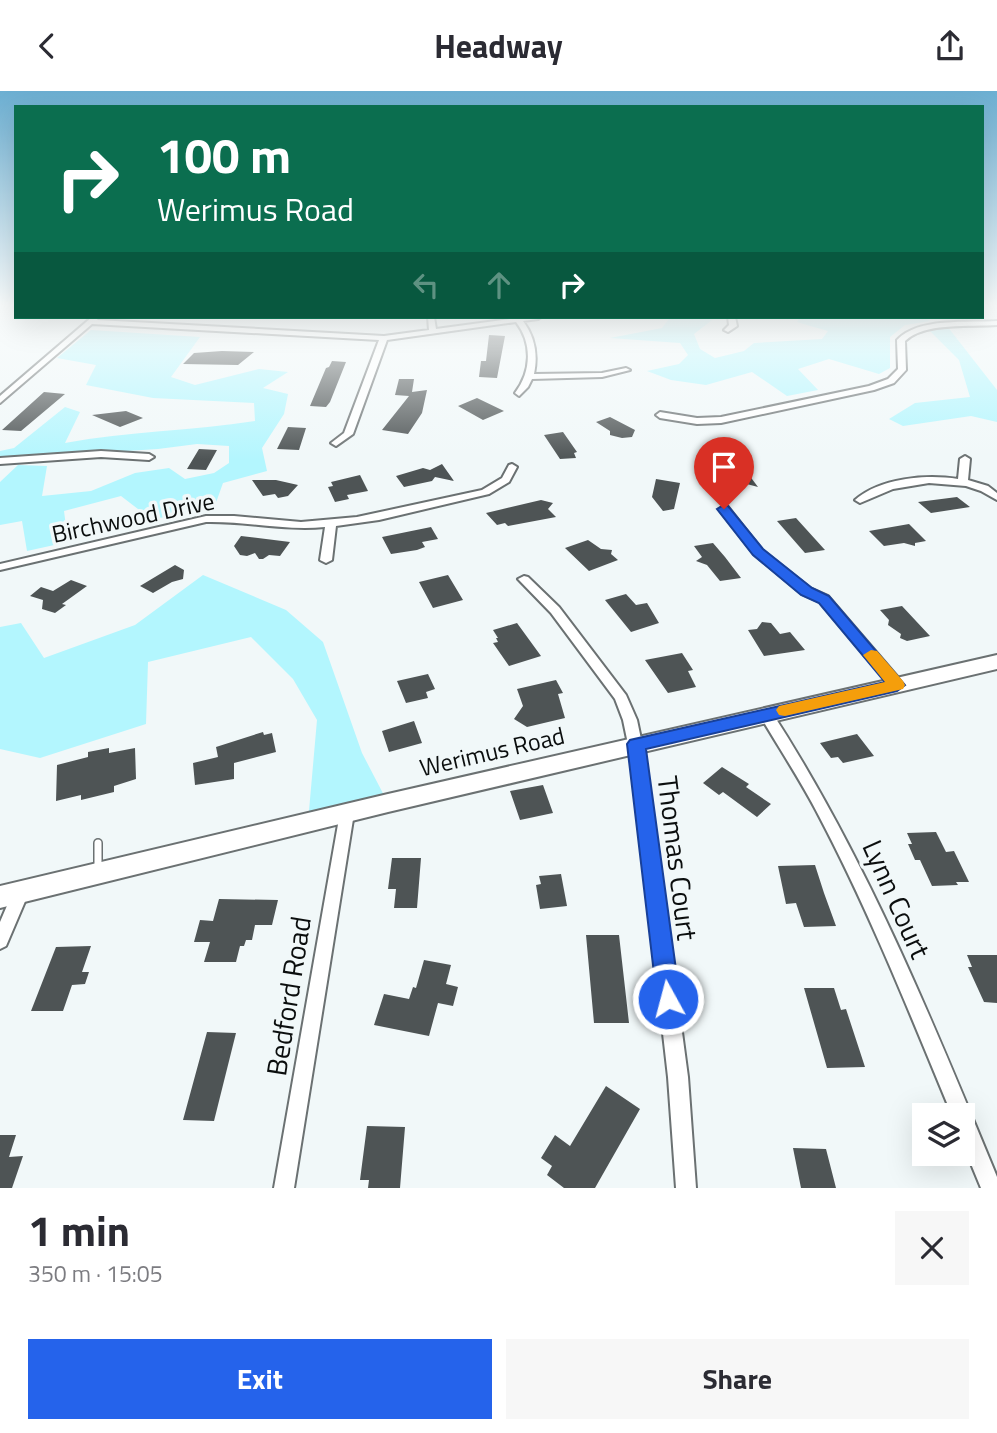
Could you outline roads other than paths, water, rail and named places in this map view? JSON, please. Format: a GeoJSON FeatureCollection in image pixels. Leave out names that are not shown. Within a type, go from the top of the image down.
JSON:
{"type":"FeatureCollection","features":[{"type":"Feature","properties":{"kind":"main road","name":"Werimus Road"},"geometry":{"type":"LineString","coordinates":[[10,895],[636,744],[997,662]]}},
{"type":"Feature","properties":{"kind":"street"},"geometry":{"type":"LineString","coordinates":[[0,400],[49,357]]}},
{"type":"Feature","properties":{"kind":"street"},"geometry":{"type":"LineString","coordinates":[[336,443],[348,434],[377,357]]}},
{"type":"Feature","properties":{"kind":"street"},"geometry":{"type":"LineString","coordinates":[[519,393],[530,377],[531,357]]}},
{"type":"Feature","properties":{"kind":"street"},"geometry":{"type":"LineString","coordinates":[[660,415],[697,421],[721,419],[882,384],[898,376],[902,370],[902,357]]}},
{"type":"Feature","properties":{"kind":"street"},"geometry":{"type":"LineString","coordinates":[[530,377],[602,375],[626,370]]}},
{"type":"Feature","properties":{"kind":"street"},"geometry":{"type":"LineString","coordinates":[[0,461],[102,454],[149,457]]}},
{"type":"Feature","properties":{"kind":"street"},"geometry":{"type":"LineString","coordinates":[[963,480],[965,459]]}},
{"type":"Feature","properties":{"kind":"street","name":"Birchwood Drive"},"geometry":{"type":"LineString","coordinates":[[0,567],[206,519],[226,517],[312,526],[331,523],[485,492],[501,486],[509,477],[512,467]]}},
{"type":"Feature","properties":{"kind":"street"},"geometry":{"type":"LineString","coordinates":[[860,500],[881,489],[901,485],[963,480],[997,497]]}},
{"type":"Feature","properties":{"kind":"street"},"geometry":{"type":"LineString","coordinates":[[724,509],[758,552],[806,591],[824,599],[897,685]]}},
{"type":"Feature","properties":{"kind":"street"},"geometry":{"type":"LineString","coordinates":[[326,560],[331,523]]}},
{"type":"Feature","properties":{"kind":"street","name":"Thomas Court"},"geometry":{"type":"LineString","coordinates":[[524,579],[555,610],[621,698],[636,744],[678,1077],[686,1188]]}},
{"type":"Feature","properties":{"kind":"street","name":"Lynn Court"},"geometry":{"type":"LineString","coordinates":[[766,715],[812,790],[858,875],[956,1103]]}},
{"type":"Feature","properties":{"kind":"street","name":"Bedford Road"},"geometry":{"type":"LineString","coordinates":[[284,1188],[347,813]]}},
{"type":"Feature","properties":{"kind":"street"},"geometry":{"type":"LineString","coordinates":[[0,941],[10,895]]}},
{"type":"Feature","properties":{"kind":"street","name":"Lynn Court"},"geometry":{"type":"LineString","coordinates":[[975,1148],[989,1183]]}},
{"type":"Feature","properties":{"kind":"lane"},"geometry":{"type":"LineString","coordinates":[[98,843],[98,874]]}}]}
